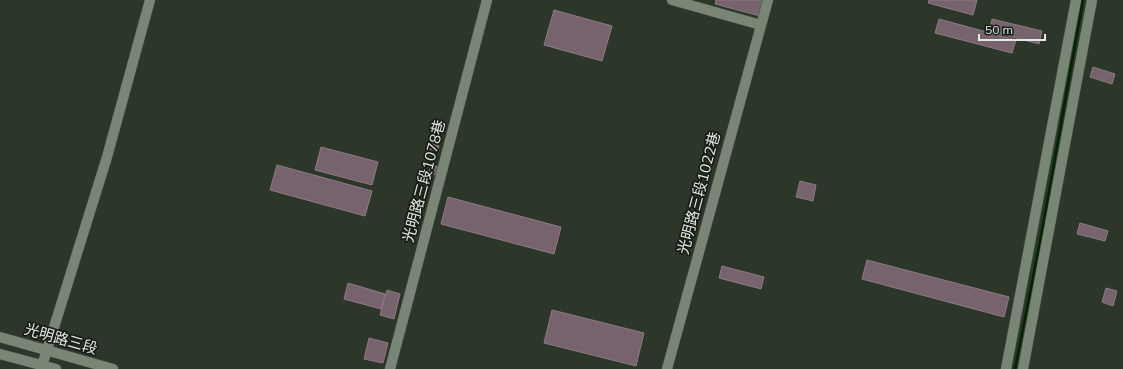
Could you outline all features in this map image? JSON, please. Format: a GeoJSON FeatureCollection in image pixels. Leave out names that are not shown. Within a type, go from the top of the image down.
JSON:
{"type":"FeatureCollection","features":[{"type":"Feature","properties":{"kind":"street"},"geometry":{"type":"LineString","coordinates":[[42,367],[46,350],[108,157],[150,0]]}},
{"type":"Feature","properties":{"kind":"street","name":"光明路三段1078巷"},"geometry":{"type":"LineString","coordinates":[[390,369],[487,0]]}},
{"type":"Feature","properties":{"kind":"street"},"geometry":{"type":"LineString","coordinates":[[672,0],[761,25]]}},
{"type":"Feature","properties":{"kind":"street","name":"光明路三段1022巷"},"geometry":{"type":"LineString","coordinates":[[667,369],[768,0]]}},
{"type":"Feature","properties":{"kind":"street"},"geometry":{"type":"LineString","coordinates":[[1006,369],[1076,0]]}},
{"type":"Feature","properties":{"kind":"street"},"geometry":{"type":"LineString","coordinates":[[1023,369],[1092,0]]}},
{"type":"Feature","properties":{"kind":"street","name":"光明路三段"},"geometry":{"type":"LineString","coordinates":[[0,337],[113,369]]}},
{"type":"Feature","properties":{"kind":"street","name":"光明路三段"},"geometry":{"type":"LineString","coordinates":[[0,354],[42,367],[56,369]]}},
{"type":"Feature","properties":{"kind":"building"},"geometry":{"type":"Polygon","coordinates":[[[716,0],[764,0],[760,16],[715,4],[716,0]]]}},
{"type":"Feature","properties":{"kind":"building"},"geometry":{"type":"Polygon","coordinates":[[[929,0],[977,0],[973,15],[928,3],[929,0]]]}},
{"type":"Feature","properties":{"kind":"building"},"geometry":{"type":"Polygon","coordinates":[[[554,10],[612,26],[602,61],[544,45],[554,10]]]}},
{"type":"Feature","properties":{"kind":"building"},"geometry":{"type":"Polygon","coordinates":[[[939,19],[1016,40],[1012,53],[935,33],[939,19]]]}},
{"type":"Feature","properties":{"kind":"building"},"geometry":{"type":"Polygon","coordinates":[[[992,19],[1042,31],[1039,44],[989,31],[992,19]]]}},
{"type":"Feature","properties":{"kind":"building"},"geometry":{"type":"Polygon","coordinates":[[[1093,67],[1115,74],[1112,84],[1090,77],[1093,67]]]}},
{"type":"Feature","properties":{"kind":"building"},"geometry":{"type":"Polygon","coordinates":[[[431,143],[439,146],[437,151],[429,149],[431,143]]]}},
{"type":"Feature","properties":{"kind":"building"},"geometry":{"type":"Polygon","coordinates":[[[321,147],[378,162],[372,185],[315,170],[321,147]]]}},
{"type":"Feature","properties":{"kind":"building"},"geometry":{"type":"Polygon","coordinates":[[[277,165],[372,191],[365,216],[270,190],[277,165]]]}},
{"type":"Feature","properties":{"kind":"building"},"geometry":{"type":"Polygon","coordinates":[[[431,165],[439,167],[437,175],[429,173],[431,165]]]}},
{"type":"Feature","properties":{"kind":"building"},"geometry":{"type":"Polygon","coordinates":[[[800,181],[816,185],[813,201],[796,197],[800,181]]]}},
{"type":"Feature","properties":{"kind":"building"},"geometry":{"type":"Polygon","coordinates":[[[448,197],[561,227],[554,254],[441,224],[448,197]]]}},
{"type":"Feature","properties":{"kind":"building"},"geometry":{"type":"Polygon","coordinates":[[[1080,223],[1108,231],[1105,241],[1077,234],[1080,223]]]}},
{"type":"Feature","properties":{"kind":"building"},"geometry":{"type":"Polygon","coordinates":[[[867,260],[1009,297],[1004,317],[862,279],[867,260]]]}},
{"type":"Feature","properties":{"kind":"building"},"geometry":{"type":"Polygon","coordinates":[[[722,266],[764,277],[761,289],[719,278],[722,266]]]}},
{"type":"Feature","properties":{"kind":"building"},"geometry":{"type":"Polygon","coordinates":[[[348,283],[385,294],[381,309],[344,299],[348,283]]]}},
{"type":"Feature","properties":{"kind":"building"},"geometry":{"type":"Polygon","coordinates":[[[1106,288],[1117,291],[1113,306],[1102,302],[1106,288]]]}},
{"type":"Feature","properties":{"kind":"building"},"geometry":{"type":"Polygon","coordinates":[[[387,290],[400,294],[394,319],[380,315],[387,290]]]}},
{"type":"Feature","properties":{"kind":"building"},"geometry":{"type":"Polygon","coordinates":[[[552,310],[644,333],[636,366],[544,343],[552,310]]]}},
{"type":"Feature","properties":{"kind":"building"},"geometry":{"type":"Polygon","coordinates":[[[369,338],[388,343],[383,363],[364,359],[369,338]]]}},
{"type":"Feature","properties":{"kind":"waterway"},"geometry":{"type":"LineString","coordinates":[[1015,369],[1042,231],[1083,0]]}}]}
